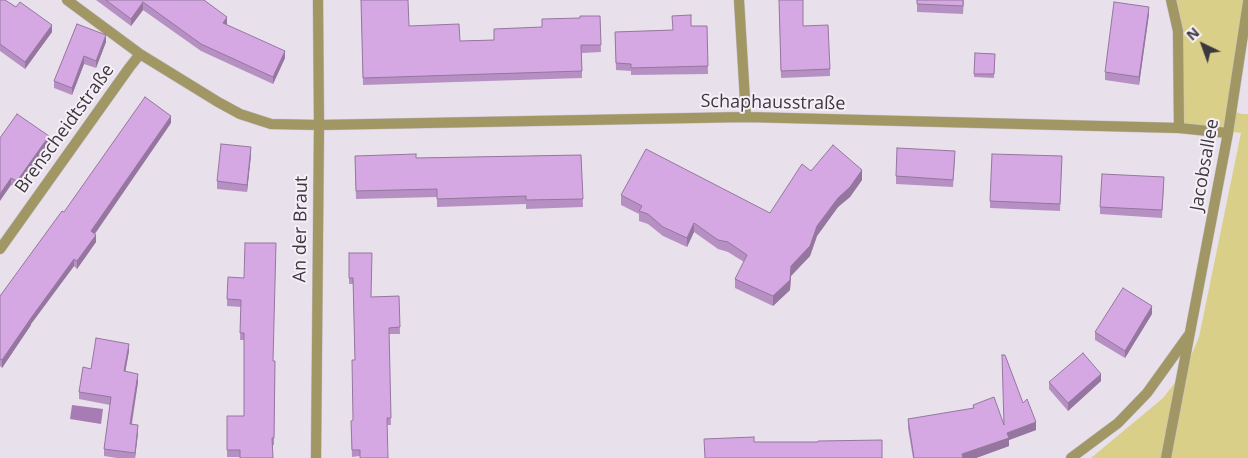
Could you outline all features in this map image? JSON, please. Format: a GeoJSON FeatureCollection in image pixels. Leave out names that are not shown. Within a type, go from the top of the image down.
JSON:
{"type":"FeatureCollection","features":[{"type":"Feature","properties":{"kind":"street"},"geometry":{"type":"LineString","coordinates":[[67,0],[140,54],[240,114],[271,124],[318,125]]}},
{"type":"Feature","properties":{"kind":"street","name":"An der Braut"},"geometry":{"type":"LineString","coordinates":[[316,458],[318,0]]}},
{"type":"Feature","properties":{"kind":"street"},"geometry":{"type":"LineString","coordinates":[[739,0],[746,117]]}},
{"type":"Feature","properties":{"kind":"street","name":"Jacobsallee"},"geometry":{"type":"LineString","coordinates":[[1171,0],[1178,31],[1179,128]]}},
{"type":"Feature","properties":{"kind":"street","name":"Jacobsallee"},"geometry":{"type":"LineString","coordinates":[[1166,458],[1228,133],[1248,2]]}},
{"type":"Feature","properties":{"kind":"street","name":"Brenscheidtstraße"},"geometry":{"type":"LineString","coordinates":[[0,248],[140,54]]}},
{"type":"Feature","properties":{"kind":"street","name":"Schaphausstraße"},"geometry":{"type":"LineString","coordinates":[[318,125],[746,117],[1179,128],[1228,133]]}},
{"type":"Feature","properties":{"kind":"street","name":"Jacobsallee"},"geometry":{"type":"LineString","coordinates":[[1071,458],[1118,423],[1147,393],[1190,333]]}},
{"type":"Feature","properties":{"kind":"shaded area"},"geometry":{"type":"Polygon","coordinates":[[[1174,0],[1246,0],[1230,110],[1248,114],[1248,458],[1091,458],[1163,398],[1185,370],[1199,337],[1241,133],[1182,126],[1174,0]]]}},
{"type":"Feature","properties":{"kind":"shaded area"},"geometry":{"type":"Polygon","coordinates":[[[72,405],[103,409],[101,424],[70,419],[72,405]]]}},
{"type":"Feature","properties":{"kind":"building"},"geometry":{"type":"Polygon","coordinates":[[[0,0],[5,0],[16,7],[20,2],[52,25],[25,62],[0,44],[0,0]]]}},
{"type":"Feature","properties":{"kind":"building"},"geometry":{"type":"Polygon","coordinates":[[[106,0],[204,0],[227,17],[223,23],[285,51],[273,77],[201,44],[143,2],[131,19],[106,0]]]}},
{"type":"Feature","properties":{"kind":"building"},"geometry":{"type":"Polygon","coordinates":[[[361,0],[408,0],[409,26],[459,24],[460,41],[494,40],[494,29],[542,27],[542,19],[600,16],[601,45],[581,45],[582,71],[363,78],[361,0]]]}},
{"type":"Feature","properties":{"kind":"building"},"geometry":{"type":"Polygon","coordinates":[[[779,0],[803,0],[803,26],[828,25],[830,69],[781,71],[779,0]]]}},
{"type":"Feature","properties":{"kind":"building"},"geometry":{"type":"Polygon","coordinates":[[[917,0],[963,0],[963,6],[917,4],[917,0]]]}},
{"type":"Feature","properties":{"kind":"building"},"geometry":{"type":"Polygon","coordinates":[[[1114,2],[1149,7],[1139,77],[1105,72],[1114,2]]]}},
{"type":"Feature","properties":{"kind":"building"},"geometry":{"type":"Polygon","coordinates":[[[691,15],[691,26],[707,26],[708,66],[631,68],[631,64],[616,63],[615,32],[673,30],[672,16],[691,15]]]}},
{"type":"Feature","properties":{"kind":"building"},"geometry":{"type":"Polygon","coordinates":[[[77,24],[106,35],[96,61],[84,56],[72,88],[54,81],[77,24]]]}},
{"type":"Feature","properties":{"kind":"building"},"geometry":{"type":"Polygon","coordinates":[[[975,53],[995,54],[994,74],[974,74],[975,53]]]}},
{"type":"Feature","properties":{"kind":"building"},"geometry":{"type":"Polygon","coordinates":[[[145,97],[171,116],[91,231],[96,235],[77,261],[74,259],[2,360],[0,359],[0,296],[62,211],[64,212],[145,97]]]}},
{"type":"Feature","properties":{"kind":"building"},"geometry":{"type":"Polygon","coordinates":[[[17,114],[49,136],[17,181],[11,178],[0,194],[0,138],[17,114]]]}},
{"type":"Feature","properties":{"kind":"building"},"geometry":{"type":"Polygon","coordinates":[[[221,144],[251,147],[247,185],[217,181],[221,144]]]}},
{"type":"Feature","properties":{"kind":"building"},"geometry":{"type":"Polygon","coordinates":[[[833,145],[862,170],[817,226],[810,246],[791,266],[790,280],[773,296],[735,279],[747,255],[728,242],[718,240],[694,223],[687,238],[663,227],[648,214],[639,211],[642,206],[621,195],[646,149],[770,213],[802,164],[811,171],[833,145]]]}},
{"type":"Feature","properties":{"kind":"building"},"geometry":{"type":"Polygon","coordinates":[[[897,148],[955,151],[953,180],[896,176],[897,148]]]}},
{"type":"Feature","properties":{"kind":"building"},"geometry":{"type":"Polygon","coordinates":[[[416,154],[416,158],[581,155],[583,199],[526,200],[526,196],[437,199],[437,189],[356,191],[355,156],[416,154]]]}},
{"type":"Feature","properties":{"kind":"building"},"geometry":{"type":"Polygon","coordinates":[[[992,154],[1062,156],[1060,204],[990,201],[992,154]]]}},
{"type":"Feature","properties":{"kind":"building"},"geometry":{"type":"Polygon","coordinates":[[[1102,174],[1164,177],[1162,210],[1100,207],[1102,174]]]}},
{"type":"Feature","properties":{"kind":"building"},"geometry":{"type":"Polygon","coordinates":[[[245,243],[276,243],[273,458],[240,458],[240,450],[227,450],[227,416],[244,416],[244,333],[240,333],[241,300],[227,299],[228,277],[244,278],[245,243]]]}},
{"type":"Feature","properties":{"kind":"building"},"geometry":{"type":"Polygon","coordinates":[[[349,253],[372,253],[371,297],[399,296],[400,327],[389,328],[391,418],[387,418],[388,458],[360,458],[360,450],[352,450],[352,360],[355,360],[353,278],[349,278],[349,253]]]}},
{"type":"Feature","properties":{"kind":"building"},"geometry":{"type":"Polygon","coordinates":[[[1123,288],[1152,306],[1125,351],[1095,332],[1123,288]]]}},
{"type":"Feature","properties":{"kind":"building"},"geometry":{"type":"Polygon","coordinates":[[[96,338],[129,344],[124,371],[138,374],[130,424],[138,425],[135,453],[104,449],[111,397],[79,392],[83,367],[91,369],[96,338]]]}},
{"type":"Feature","properties":{"kind":"building"},"geometry":{"type":"Polygon","coordinates":[[[1083,353],[1101,374],[1068,403],[1049,382],[1083,353]]]}},
{"type":"Feature","properties":{"kind":"building"},"geometry":{"type":"Polygon","coordinates":[[[1002,355],[1005,355],[1023,403],[1027,399],[1036,422],[1007,433],[1009,438],[962,454],[963,458],[914,458],[908,419],[974,408],[973,405],[994,397],[1004,425],[1002,355]]]}},
{"type":"Feature","properties":{"kind":"building"},"geometry":{"type":"Polygon","coordinates":[[[754,437],[754,442],[882,440],[882,458],[705,458],[704,439],[754,437]]]}}]}
